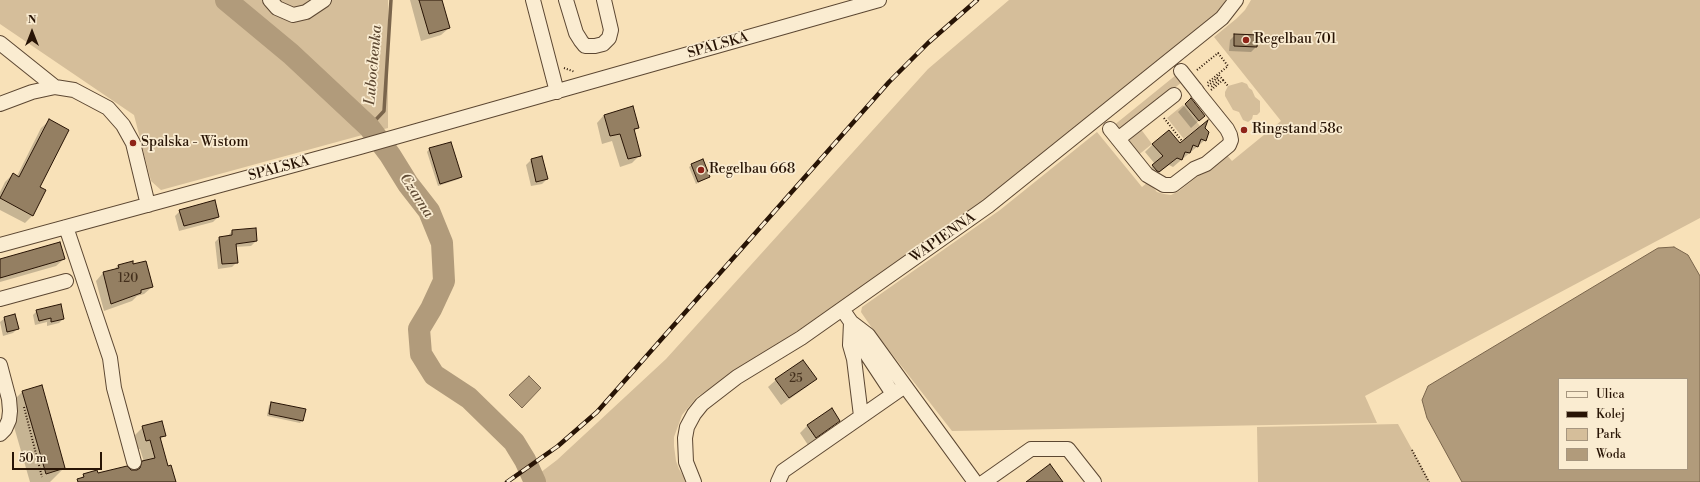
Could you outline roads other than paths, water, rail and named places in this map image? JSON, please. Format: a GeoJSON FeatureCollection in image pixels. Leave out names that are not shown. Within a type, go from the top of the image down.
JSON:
{"type":"FeatureCollection","features":[{"type":"Feature","properties":{"kind":"street"},"geometry":{"type":"LineString","coordinates":[[270,0],[277,8],[293,15],[306,12],[324,0]]}},
{"type":"Feature","properties":{"kind":"street"},"geometry":{"type":"LineString","coordinates":[[533,0],[557,92]]}},
{"type":"Feature","properties":{"kind":"street"},"geometry":{"type":"LineString","coordinates":[[566,0],[576,33],[581,41],[585,46],[595,46],[602,44],[609,38],[611,30],[604,0]]}},
{"type":"Feature","properties":{"kind":"street","name":"SPALSKA"},"geometry":{"type":"LineString","coordinates":[[0,244],[360,147],[878,0]]}},
{"type":"Feature","properties":{"kind":"street","name":"WAPIENNA"},"geometry":{"type":"LineString","coordinates":[[694,482],[689,472],[685,451],[687,427],[694,414],[708,399],[737,377],[801,338],[988,206],[1222,18],[1236,0]]}},
{"type":"Feature","properties":{"kind":"street"},"geometry":{"type":"LineString","coordinates":[[0,43],[55,87]]}},
{"type":"Feature","properties":{"kind":"street"},"geometry":{"type":"LineString","coordinates":[[1174,95],[1156,109],[1114,134],[1147,175],[1164,185],[1173,185],[1194,169],[1206,164],[1229,145],[1231,140],[1227,129],[1202,92],[1184,75]]}},
{"type":"Feature","properties":{"kind":"street"},"geometry":{"type":"LineString","coordinates":[[0,104],[32,92],[55,87],[74,90],[108,108],[123,125],[132,143],[148,205]]}},
{"type":"Feature","properties":{"kind":"street"},"geometry":{"type":"LineString","coordinates":[[1194,169],[1201,158],[1223,140]]}},
{"type":"Feature","properties":{"kind":"street"},"geometry":{"type":"LineString","coordinates":[[66,227],[110,358],[114,388],[134,462]]}},
{"type":"Feature","properties":{"kind":"street"},"geometry":{"type":"LineString","coordinates":[[0,299],[66,281]]}},
{"type":"Feature","properties":{"kind":"street"},"geometry":{"type":"LineString","coordinates":[[842,309],[851,322],[858,341],[893,394]]}},
{"type":"Feature","properties":{"kind":"street"},"geometry":{"type":"LineString","coordinates":[[851,322],[868,335],[975,482]]}},
{"type":"Feature","properties":{"kind":"street"},"geometry":{"type":"LineString","coordinates":[[851,322],[850,345],[854,359],[861,416]]}},
{"type":"Feature","properties":{"kind":"street"},"geometry":{"type":"LineString","coordinates":[[0,365],[9,399],[10,411],[9,420],[0,434]]}},
{"type":"Feature","properties":{"kind":"street"},"geometry":{"type":"LineString","coordinates":[[778,482],[783,471],[905,386]]}},
{"type":"Feature","properties":{"kind":"street"},"geometry":{"type":"LineString","coordinates":[[984,482],[1031,449],[1068,449],[1094,482]]}},
{"type":"Feature","properties":{"kind":"water"},"geometry":{"type":"Polygon","coordinates":[[[1674,247],[1688,255],[1700,276],[1700,482],[1462,482],[1427,418],[1422,400],[1428,386],[1658,248],[1674,247]]]}},
{"type":"Feature","properties":{"kind":"water"},"geometry":{"type":"Polygon","coordinates":[[[529,376],[541,388],[522,408],[509,395],[529,376]]]}},
{"type":"Feature","properties":{"kind":"waterway","name":"Czarna"},"geometry":{"type":"LineString","coordinates":[[226,0],[291,54],[369,127],[390,155],[408,184],[429,211],[442,243],[444,281],[431,309],[419,329],[421,354],[434,375],[469,398],[514,442],[525,460],[535,482]]}},
{"type":"Feature","properties":{"kind":"waterway","name":"Lubochenka"},"geometry":{"type":"LineString","coordinates":[[369,127],[384,111],[391,0]]}},
{"type":"Feature","properties":{"kind":"railway"},"geometry":{"type":"LineString","coordinates":[[507,482],[558,446],[597,412],[889,82],[928,43],[977,0]]}},
{"type":"Feature","properties":{"kind":"place","name":"Regelbau 701"},"geometry":{"type":"Point","coordinates":[1246,40]}},
{"type":"Feature","properties":{"kind":"place","name":"Ringstand 58c"},"geometry":{"type":"Point","coordinates":[1244,130]}},
{"type":"Feature","properties":{"kind":"place","name":"Spalska - Wistom"},"geometry":{"type":"Point","coordinates":[133,143]}},
{"type":"Feature","properties":{"kind":"place","name":"Regelbau 668"},"geometry":{"type":"Point","coordinates":[701,170]}}]}
